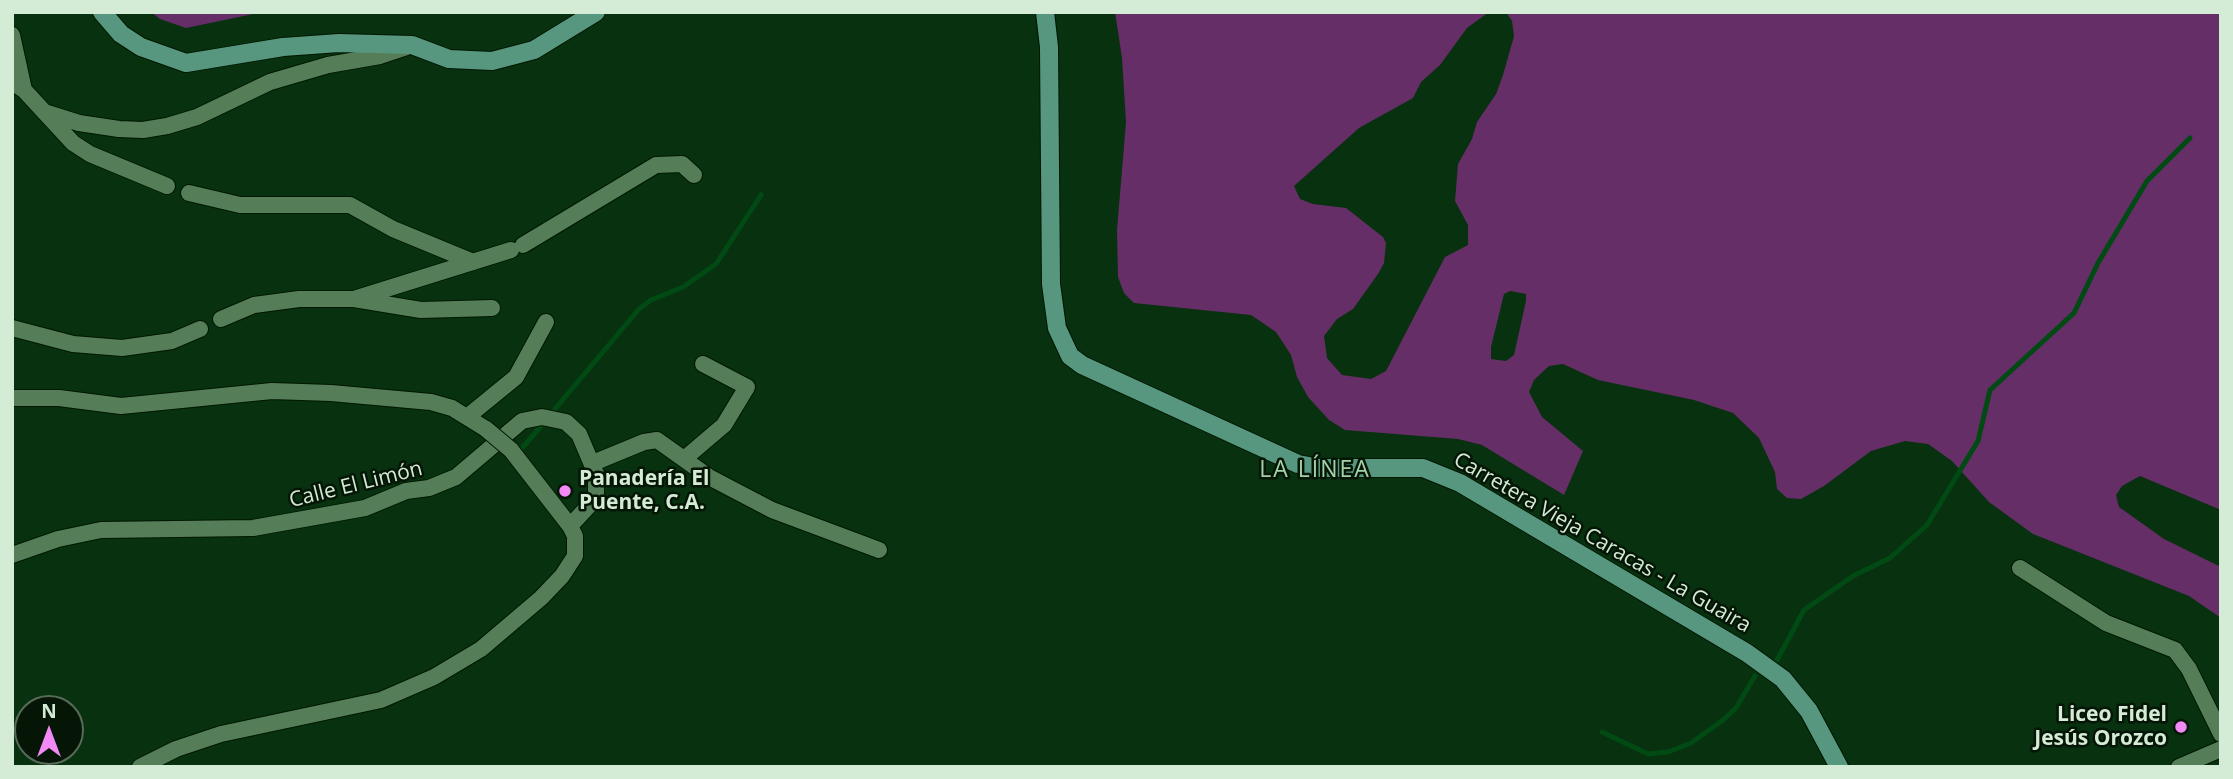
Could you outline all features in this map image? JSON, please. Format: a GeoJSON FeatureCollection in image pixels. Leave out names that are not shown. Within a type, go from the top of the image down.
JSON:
{"type":"FeatureCollection","features":[{"type":"Feature","properties":{"kind":"main road"},"geometry":{"type":"LineString","coordinates":[[102,12],[121,34],[141,47],[186,63],[283,47],[339,43],[412,45],[449,59],[492,61],[534,50],[596,12]]}},
{"type":"Feature","properties":{"kind":"main road","name":"Carretera Vieja Caracas - La Guaira"},"geometry":{"type":"LineString","coordinates":[[1045,12],[1049,47],[1051,284],[1057,328],[1070,356],[1082,365],[1297,464],[1320,468],[1423,468],[1460,483],[1747,653],[1783,680],[1810,711],[1839,767]]}},
{"type":"Feature","properties":{"kind":"street"},"geometry":{"type":"LineString","coordinates":[[12,36],[18,86],[73,143],[90,154],[167,186]]}},
{"type":"Feature","properties":{"kind":"street"},"geometry":{"type":"LineString","coordinates":[[44,112],[79,123],[119,129],[143,130],[167,126],[197,117],[279,79],[412,45]]}},
{"type":"Feature","properties":{"kind":"street"},"geometry":{"type":"LineString","coordinates":[[354,299],[517,247],[656,165],[682,163],[694,175]]}},
{"type":"Feature","properties":{"kind":"street"},"geometry":{"type":"LineString","coordinates":[[189,193],[240,205],[350,205],[393,229],[473,262]]}},
{"type":"Feature","properties":{"kind":"street"},"geometry":{"type":"LineString","coordinates":[[221,319],[246,308],[276,302],[354,299],[421,310],[492,308]]}},
{"type":"Feature","properties":{"kind":"street"},"geometry":{"type":"LineString","coordinates":[[467,417],[516,377],[546,322]]}},
{"type":"Feature","properties":{"kind":"street"},"geometry":{"type":"LineString","coordinates":[[12,328],[73,344],[122,348],[172,341],[200,329]]}},
{"type":"Feature","properties":{"kind":"street"},"geometry":{"type":"LineString","coordinates":[[684,459],[724,425],[747,387],[703,363]]}},
{"type":"Feature","properties":{"kind":"street"},"geometry":{"type":"LineString","coordinates":[[12,398],[43,397],[132,406],[294,391],[431,402],[467,417],[511,450],[575,536],[575,556],[562,576],[521,615],[461,662],[381,700],[221,734],[176,749],[140,767]]}},
{"type":"Feature","properties":{"kind":"street","name":"Calle El Limón"},"geometry":{"type":"LineString","coordinates":[[12,555],[58,539],[101,530],[253,528],[365,508],[406,491],[429,488],[456,477],[522,421],[542,417],[566,422],[579,434],[596,474],[596,498],[570,526]]}},
{"type":"Feature","properties":{"kind":"street"},"geometry":{"type":"LineString","coordinates":[[593,463],[650,440],[661,442],[709,477],[772,510],[879,550]]}},
{"type":"Feature","properties":{"kind":"street"},"geometry":{"type":"LineString","coordinates":[[2020,568],[2106,623],[2175,650],[2189,669],[2221,734]]}},
{"type":"Feature","properties":{"kind":"street"},"geometry":{"type":"LineString","coordinates":[[2179,767],[2221,749]]}},
{"type":"Feature","properties":{"kind":"shaded area"},"geometry":{"type":"Polygon","coordinates":[[[151,12],[263,12],[186,28],[160,19],[151,12]]]}},
{"type":"Feature","properties":{"kind":"shaded area"},"geometry":{"type":"Polygon","coordinates":[[[1115,12],[1489,12],[1467,28],[1440,65],[1421,82],[1413,98],[1359,128],[1294,186],[1300,199],[1313,204],[1346,208],[1383,237],[1386,243],[1384,263],[1378,274],[1353,309],[1337,319],[1324,336],[1327,358],[1342,375],[1371,379],[1386,371],[1445,257],[1468,245],[1468,225],[1455,201],[1458,164],[1472,139],[1477,122],[1496,94],[1503,75],[1514,36],[1512,21],[1506,12],[2221,12],[2221,510],[2140,476],[2122,486],[2116,495],[2119,507],[2164,539],[2221,567],[2221,618],[2189,596],[2033,534],[1989,502],[1952,461],[1928,444],[1905,441],[1871,451],[1824,486],[1801,499],[1787,498],[1777,489],[1775,472],[1759,438],[1733,413],[1694,400],[1598,380],[1563,364],[1549,366],[1534,380],[1529,392],[1542,417],[1583,451],[1564,495],[1482,445],[1458,439],[1345,430],[1329,420],[1308,397],[1297,377],[1291,355],[1276,332],[1251,315],[1134,303],[1124,293],[1118,277],[1117,230],[1126,122],[1122,58],[1115,12]],[[1510,291],[1504,294],[1491,347],[1491,359],[1506,361],[1514,355],[1526,294],[1510,291]]]}},
{"type":"Feature","properties":{"kind":"waterway"},"geometry":{"type":"LineString","coordinates":[[1777,660],[1804,610],[1853,576],[1890,558],[1927,525],[1978,441],[1990,390],[2074,313],[2098,263],[2147,181],[2190,138]]}},
{"type":"Feature","properties":{"kind":"waterway"},"geometry":{"type":"LineString","coordinates":[[555,409],[639,309],[651,300],[683,287],[716,264],[761,195]]}},
{"type":"Feature","properties":{"kind":"waterway"},"geometry":{"type":"LineString","coordinates":[[523,447],[541,426]]}},
{"type":"Feature","properties":{"kind":"waterway"},"geometry":{"type":"LineString","coordinates":[[1602,732],[1648,754],[1668,752],[1691,743],[1723,720],[1736,708],[1755,676]]}},
{"type":"Feature","properties":{"kind":"place","name":"Panadería El Puente, C.A."},"geometry":{"type":"Point","coordinates":[565,491]}},
{"type":"Feature","properties":{"kind":"place","name":"Liceo Fidel Jesús Orozco"},"geometry":{"type":"Point","coordinates":[2181,727]}},
{"type":"Feature","properties":{"kind":"district","name":"LA LÍNEA"},"geometry":{"type":"Point","coordinates":[1315,470]}}]}
